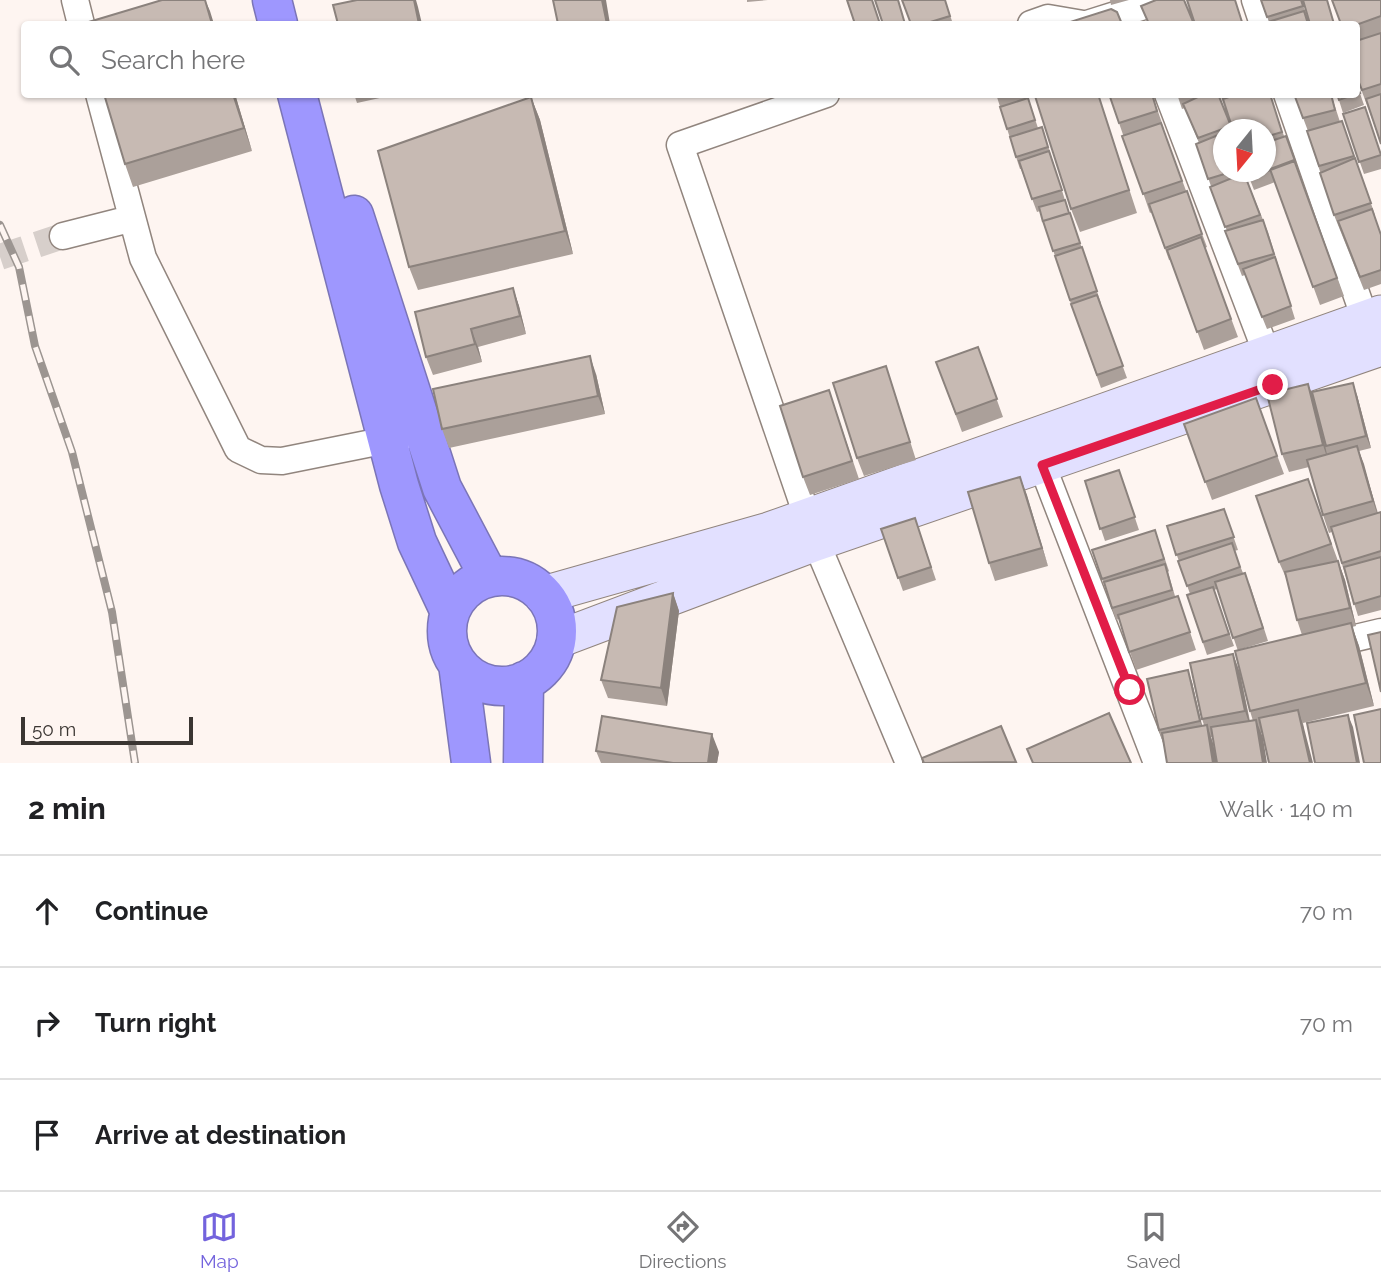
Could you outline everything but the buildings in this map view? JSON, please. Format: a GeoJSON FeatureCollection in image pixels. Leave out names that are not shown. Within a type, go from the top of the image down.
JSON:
{"type":"FeatureCollection","features":[{"type":"Feature","properties":{"kind":"highway"},"geometry":{"type":"LineString","coordinates":[[272,0],[277,21]]}},
{"type":"Feature","properties":{"kind":"highway"},"geometry":{"type":"LineString","coordinates":[[299,0],[304,21]]}},
{"type":"Feature","properties":{"kind":"highway"},"geometry":{"type":"LineString","coordinates":[[298,98],[387,439],[417,542],[450,612]]}},
{"type":"Feature","properties":{"kind":"highway"},"geometry":{"type":"LineString","coordinates":[[324,98],[354,218],[442,488],[489,577]]}},
{"type":"Feature","properties":{"kind":"highway"},"geometry":{"type":"LineString","coordinates":[[507,576],[524,580],[543,595],[556,622],[556,640],[550,657],[539,671],[524,681],[506,685],[488,684],[471,677],[458,664],[449,648],[446,630],[450,612],[458,596],[472,584],[489,577],[507,576]]}},
{"type":"Feature","properties":{"kind":"highway"},"geometry":{"type":"LineString","coordinates":[[458,664],[471,763]]}},
{"type":"Feature","properties":{"kind":"highway"},"geometry":{"type":"LineString","coordinates":[[523,763],[524,681]]}},
{"type":"Feature","properties":{"kind":"street"},"geometry":{"type":"LineString","coordinates":[[75,0],[80,21]]}},
{"type":"Feature","properties":{"kind":"street"},"geometry":{"type":"LineString","coordinates":[[1105,21],[1138,16],[1163,0]]}},
{"type":"Feature","properties":{"kind":"street"},"geometry":{"type":"LineString","coordinates":[[1255,0],[1262,21]]}},
{"type":"Feature","properties":{"kind":"street"},"geometry":{"type":"LineString","coordinates":[[1041,14],[1072,21]]}},
{"type":"Feature","properties":{"kind":"street"},"geometry":{"type":"LineString","coordinates":[[100,98],[142,258],[238,449],[261,460],[282,461],[424,434]]}},
{"type":"Feature","properties":{"kind":"street"},"geometry":{"type":"LineString","coordinates":[[815,98],[680,145],[812,530],[909,763]]}},
{"type":"Feature","properties":{"kind":"street"},"geometry":{"type":"LineString","coordinates":[[1170,98],[1267,354]]}},
{"type":"Feature","properties":{"kind":"street"},"geometry":{"type":"LineString","coordinates":[[1289,98],[1376,327]]}},
{"type":"Feature","properties":{"kind":"street"},"geometry":{"type":"LineString","coordinates":[[63,236],[130,219]]}},
{"type":"Feature","properties":{"kind":"street"},"geometry":{"type":"LineString","coordinates":[[543,595],[812,530],[1042,465],[1376,327]]}},
{"type":"Feature","properties":{"kind":"street"},"geometry":{"type":"LineString","coordinates":[[556,640],[812,530],[1267,354],[1376,327]]}},
{"type":"Feature","properties":{"kind":"street"},"geometry":{"type":"LineString","coordinates":[[1042,465],[1157,763]]}},
{"type":"Feature","properties":{"kind":"street"},"geometry":{"type":"LineString","coordinates":[[1302,650],[1381,632]]}},
{"type":"Feature","properties":{"kind":"street"},"geometry":{"type":"LineString","coordinates":[[1130,690],[1156,684]]}},
{"type":"Feature","properties":{"kind":"tunnel"},"geometry":{"type":"LineString","coordinates":[[0,257],[63,236]]}},
{"type":"Feature","properties":{"kind":"railway"},"geometry":{"type":"LineString","coordinates":[[0,225],[19,267],[35,346],[72,452],[112,612],[135,763]]}},
{"type":"Feature","properties":{"kind":"route"},"geometry":{"type":"LineString","coordinates":[[1130,690],[1042,465],[1273,385]]}}]}
